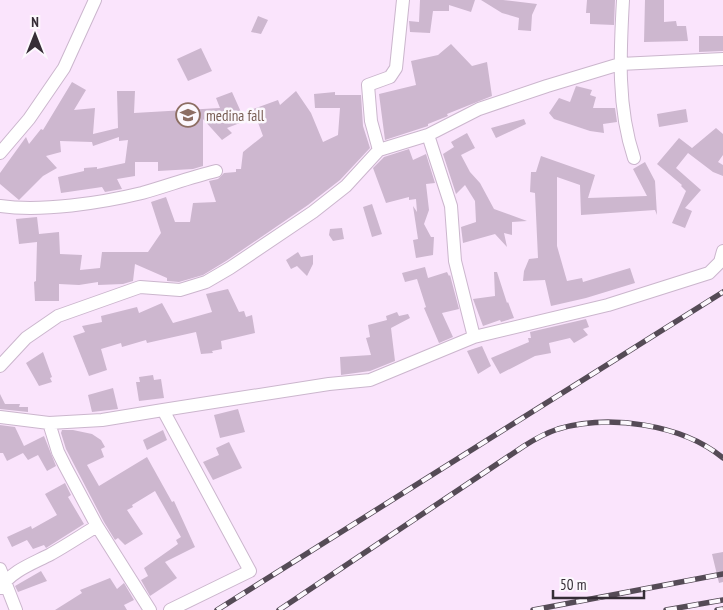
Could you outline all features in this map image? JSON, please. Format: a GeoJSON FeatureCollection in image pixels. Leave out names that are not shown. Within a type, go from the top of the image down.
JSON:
{"type":"FeatureCollection","features":[{"type":"Feature","properties":{"kind":"street"},"geometry":{"type":"LineString","coordinates":[[0,153],[29,119],[64,68],[95,0]]}},
{"type":"Feature","properties":{"kind":"street"},"geometry":{"type":"LineString","coordinates":[[380,150],[371,121],[368,85],[390,78],[396,68],[403,0]]}},
{"type":"Feature","properties":{"kind":"street"},"geometry":{"type":"LineString","coordinates":[[623,0],[620,64],[626,135],[634,158]]}},
{"type":"Feature","properties":{"kind":"street"},"geometry":{"type":"LineString","coordinates":[[0,366],[26,338],[58,316],[140,287],[180,290],[206,282],[313,212],[346,186],[380,150],[428,135],[480,109],[571,78],[620,64],[723,59]]}},
{"type":"Feature","properties":{"kind":"street"},"geometry":{"type":"LineString","coordinates":[[428,135],[451,206],[455,261],[474,337]]}},
{"type":"Feature","properties":{"kind":"street"},"geometry":{"type":"LineString","coordinates":[[0,206],[50,206],[101,201],[142,193],[216,171]]}},
{"type":"Feature","properties":{"kind":"street"},"geometry":{"type":"LineString","coordinates":[[0,416],[49,422],[102,420],[328,384],[370,380],[474,337],[608,305],[708,273],[720,262],[723,251]]}},
{"type":"Feature","properties":{"kind":"street"},"geometry":{"type":"LineString","coordinates":[[163,410],[250,571],[170,610]]}},
{"type":"Feature","properties":{"kind":"street"},"geometry":{"type":"LineString","coordinates":[[49,422],[58,452],[98,526],[150,610]]}},
{"type":"Feature","properties":{"kind":"street"},"geometry":{"type":"LineString","coordinates":[[16,610],[2,579],[51,554],[98,526]]}},
{"type":"Feature","properties":{"kind":"building"},"geometry":{"type":"Polygon","coordinates":[[[420,0],[475,0],[471,12],[449,5],[449,11],[433,11],[430,33],[410,32],[409,21],[419,22],[420,0]]]}},
{"type":"Feature","properties":{"kind":"building"},"geometry":{"type":"Polygon","coordinates":[[[481,0],[503,0],[537,4],[532,15],[531,31],[518,30],[519,18],[502,13],[481,0]]]}},
{"type":"Feature","properties":{"kind":"building"},"geometry":{"type":"Polygon","coordinates":[[[587,0],[615,0],[614,25],[590,24],[590,13],[586,13],[587,0]]]}},
{"type":"Feature","properties":{"kind":"building"},"geometry":{"type":"Polygon","coordinates":[[[645,0],[664,0],[664,22],[676,21],[677,26],[686,26],[688,41],[644,42],[645,0]]]}},
{"type":"Feature","properties":{"kind":"building"},"geometry":{"type":"Polygon","coordinates":[[[258,16],[268,20],[261,34],[251,32],[258,16]]]}},
{"type":"Feature","properties":{"kind":"building"},"geometry":{"type":"Polygon","coordinates":[[[699,36],[723,36],[723,51],[699,52],[699,36]]]}},
{"type":"Feature","properties":{"kind":"building"},"geometry":{"type":"Polygon","coordinates":[[[451,44],[472,66],[487,62],[492,96],[447,114],[448,116],[428,124],[428,126],[385,140],[379,94],[416,85],[411,61],[438,55],[451,44]]]}},
{"type":"Feature","properties":{"kind":"building"},"geometry":{"type":"Polygon","coordinates":[[[201,48],[212,71],[188,81],[177,59],[201,48]]]}},
{"type":"Feature","properties":{"kind":"building"},"geometry":{"type":"Polygon","coordinates":[[[72,82],[86,90],[74,110],[95,108],[93,134],[118,128],[117,91],[135,91],[134,113],[220,108],[216,98],[232,92],[245,121],[227,128],[232,133],[222,140],[203,119],[203,166],[193,169],[158,171],[158,162],[135,162],[135,176],[117,179],[122,189],[105,192],[102,187],[61,193],[58,177],[84,171],[84,168],[97,167],[97,169],[125,163],[128,140],[119,141],[119,137],[93,146],[92,142],[60,141],[61,152],[46,156],[57,168],[43,176],[19,200],[0,184],[0,173],[26,137],[29,144],[41,129],[43,130],[72,82]]]}},
{"type":"Feature","properties":{"kind":"building"},"geometry":{"type":"Polygon","coordinates":[[[576,86],[592,90],[590,95],[596,97],[593,108],[615,108],[617,122],[603,124],[604,133],[590,131],[554,119],[549,113],[559,98],[570,102],[576,86]]]}},
{"type":"Feature","properties":{"kind":"building"},"geometry":{"type":"Polygon","coordinates":[[[296,91],[311,113],[323,142],[338,135],[340,108],[315,108],[314,94],[335,92],[335,95],[361,95],[363,126],[370,148],[340,180],[308,205],[203,275],[179,282],[167,281],[167,278],[135,264],[133,281],[123,284],[98,285],[98,282],[79,285],[59,284],[59,301],[35,301],[34,282],[36,281],[37,242],[19,244],[16,219],[37,217],[39,234],[59,232],[60,254],[82,255],[80,270],[100,268],[102,252],[148,252],[161,233],[151,202],[166,197],[175,222],[190,222],[193,203],[216,202],[209,181],[218,179],[224,173],[236,172],[236,169],[241,169],[243,152],[263,136],[253,109],[278,100],[280,105],[296,91]]]}},
{"type":"Feature","properties":{"kind":"building"},"geometry":{"type":"Polygon","coordinates":[[[686,109],[688,122],[659,127],[657,114],[686,109]]]}},
{"type":"Feature","properties":{"kind":"building"},"geometry":{"type":"Polygon","coordinates":[[[524,119],[526,124],[496,138],[491,128],[524,119]]]}},
{"type":"Feature","properties":{"kind":"building"},"geometry":{"type":"Polygon","coordinates":[[[716,128],[723,134],[723,155],[718,162],[723,165],[723,176],[713,172],[688,153],[676,168],[701,190],[685,208],[692,211],[685,228],[672,223],[686,191],[682,185],[657,164],[679,138],[692,148],[716,128]]]}},
{"type":"Feature","properties":{"kind":"building"},"geometry":{"type":"Polygon","coordinates":[[[467,133],[475,148],[461,155],[470,172],[480,183],[494,209],[527,221],[512,222],[512,235],[504,233],[507,247],[495,234],[463,243],[461,227],[476,222],[475,201],[465,185],[456,194],[443,154],[454,147],[451,142],[467,133]]]}},
{"type":"Feature","properties":{"kind":"building"},"geometry":{"type":"Polygon","coordinates":[[[409,149],[413,160],[426,154],[435,183],[426,184],[429,210],[424,224],[431,237],[434,237],[433,255],[416,258],[413,240],[418,239],[413,206],[417,212],[416,199],[409,200],[409,197],[386,203],[373,168],[384,157],[409,149]]]}},
{"type":"Feature","properties":{"kind":"building"},"geometry":{"type":"Polygon","coordinates":[[[541,156],[595,175],[588,198],[647,196],[633,169],[645,162],[655,181],[657,215],[655,210],[581,215],[580,185],[557,177],[557,246],[567,281],[582,278],[583,282],[630,268],[635,283],[586,298],[551,306],[545,280],[523,281],[524,271],[529,259],[538,258],[535,193],[530,192],[531,172],[536,172],[541,156]]]}},
{"type":"Feature","properties":{"kind":"building"},"geometry":{"type":"Polygon","coordinates":[[[372,204],[382,234],[372,237],[363,207],[372,204]]]}},
{"type":"Feature","properties":{"kind":"building"},"geometry":{"type":"Polygon","coordinates":[[[342,228],[344,239],[333,241],[329,235],[330,229],[342,228]]]}},
{"type":"Feature","properties":{"kind":"building"},"geometry":{"type":"Polygon","coordinates":[[[298,252],[301,257],[313,255],[313,264],[307,276],[297,266],[291,269],[286,260],[298,252]]]}},
{"type":"Feature","properties":{"kind":"building"},"geometry":{"type":"Polygon","coordinates":[[[425,267],[428,278],[447,272],[450,275],[459,309],[442,313],[453,337],[439,343],[424,308],[426,307],[417,279],[405,282],[402,273],[425,267]]]}},
{"type":"Feature","properties":{"kind":"building"},"geometry":{"type":"Polygon","coordinates":[[[494,272],[497,272],[514,318],[501,322],[500,320],[483,326],[473,299],[495,296],[494,272]]]}},
{"type":"Feature","properties":{"kind":"building"},"geometry":{"type":"Polygon","coordinates":[[[228,289],[239,312],[244,311],[246,317],[252,315],[255,333],[221,341],[222,349],[212,351],[213,353],[201,354],[196,332],[147,343],[146,340],[122,347],[121,343],[101,349],[107,370],[89,376],[73,336],[85,332],[82,326],[102,322],[101,316],[137,307],[139,313],[162,303],[173,323],[212,312],[206,294],[228,289]]]}},
{"type":"Feature","properties":{"kind":"building"},"geometry":{"type":"Polygon","coordinates":[[[397,312],[399,316],[408,314],[410,318],[391,328],[395,361],[370,371],[341,375],[340,357],[371,355],[366,338],[370,337],[368,325],[387,320],[386,316],[397,312]]]}},
{"type":"Feature","properties":{"kind":"building"},"geometry":{"type":"Polygon","coordinates":[[[586,319],[589,327],[583,329],[588,335],[574,343],[570,338],[549,343],[551,353],[535,356],[500,374],[491,358],[529,342],[528,338],[531,338],[530,332],[586,319]]]}},
{"type":"Feature","properties":{"kind":"building"},"geometry":{"type":"Polygon","coordinates":[[[482,346],[491,366],[478,374],[467,351],[482,346]]]}},
{"type":"Feature","properties":{"kind":"building"},"geometry":{"type":"Polygon","coordinates":[[[43,352],[52,382],[39,386],[26,363],[43,352]]]}},
{"type":"Feature","properties":{"kind":"building"},"geometry":{"type":"Polygon","coordinates":[[[153,375],[154,380],[161,379],[164,398],[139,401],[136,382],[140,382],[139,377],[153,375]]]}},
{"type":"Feature","properties":{"kind":"building"},"geometry":{"type":"Polygon","coordinates":[[[113,388],[118,409],[92,412],[88,395],[113,388]]]}},
{"type":"Feature","properties":{"kind":"building"},"geometry":{"type":"Polygon","coordinates":[[[0,394],[5,404],[20,404],[19,407],[28,407],[28,412],[0,409],[0,394]]]}},
{"type":"Feature","properties":{"kind":"building"},"geometry":{"type":"Polygon","coordinates":[[[238,409],[245,432],[220,438],[214,415],[238,409]]]}},
{"type":"Feature","properties":{"kind":"building"},"geometry":{"type":"Polygon","coordinates":[[[0,425],[15,427],[24,446],[44,436],[56,466],[47,471],[38,455],[28,460],[23,453],[7,461],[3,453],[0,453],[0,425]]]}},
{"type":"Feature","properties":{"kind":"building"},"geometry":{"type":"Polygon","coordinates":[[[62,430],[92,434],[101,440],[105,447],[101,449],[104,457],[87,465],[99,486],[147,457],[172,502],[174,501],[195,547],[165,562],[177,578],[150,596],[141,580],[148,576],[144,568],[178,544],[176,540],[181,537],[155,491],[127,510],[143,534],[125,545],[118,538],[115,540],[66,449],[61,433],[62,430]]]}},
{"type":"Feature","properties":{"kind":"building"},"geometry":{"type":"Polygon","coordinates":[[[163,430],[167,440],[147,450],[143,440],[163,430]]]}},
{"type":"Feature","properties":{"kind":"building"},"geometry":{"type":"Polygon","coordinates":[[[229,442],[242,468],[213,480],[203,462],[219,455],[216,448],[229,442]]]}},
{"type":"Feature","properties":{"kind":"building"},"geometry":{"type":"Polygon","coordinates":[[[65,483],[71,495],[68,497],[84,524],[46,548],[44,545],[33,549],[27,540],[12,547],[7,537],[31,526],[32,529],[57,515],[45,494],[65,483]]]}},
{"type":"Feature","properties":{"kind":"building"},"geometry":{"type":"Polygon","coordinates":[[[723,552],[723,582],[719,583],[712,554],[723,552]]]}},
{"type":"Feature","properties":{"kind":"building"},"geometry":{"type":"Polygon","coordinates":[[[41,571],[47,581],[18,592],[15,586],[41,571]]]}},
{"type":"Feature","properties":{"kind":"building"},"geometry":{"type":"Polygon","coordinates":[[[110,578],[117,589],[124,583],[134,600],[124,605],[127,610],[55,610],[82,593],[80,590],[110,578]]]}},
{"type":"Feature","properties":{"kind":"railway"},"geometry":{"type":"LineString","coordinates":[[217,610],[723,292]]}},
{"type":"Feature","properties":{"kind":"railway"},"geometry":{"type":"LineString","coordinates":[[279,610],[524,446],[558,429],[600,422],[644,425],[687,437],[706,446],[723,458]]}},
{"type":"Feature","properties":{"kind":"railway"},"geometry":{"type":"LineString","coordinates":[[533,610],[723,574]]}},
{"type":"Feature","properties":{"kind":"railway"},"geometry":{"type":"LineString","coordinates":[[666,610],[723,600]]}},
{"type":"Feature","properties":{"kind":"railway"},"geometry":{"type":"LineString","coordinates":[[717,610],[723,609]]}},
{"type":"Feature","properties":{"kind":"place","name":"medina fall"},"geometry":{"type":"Point","coordinates":[188,115]}}]}
